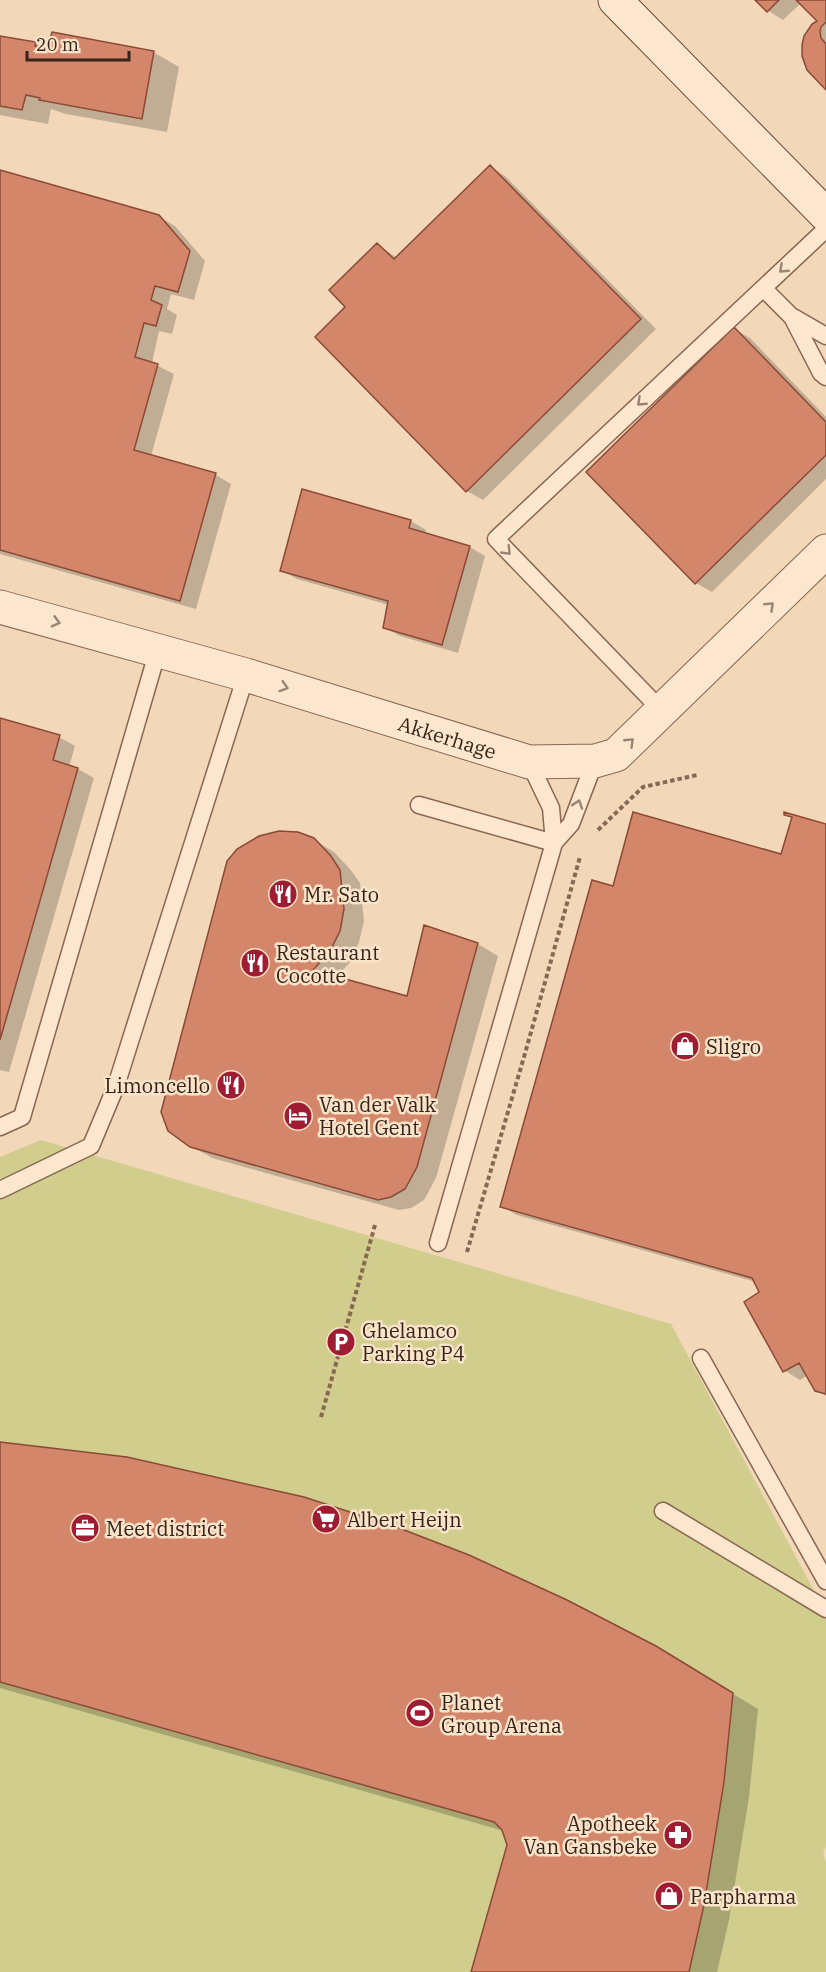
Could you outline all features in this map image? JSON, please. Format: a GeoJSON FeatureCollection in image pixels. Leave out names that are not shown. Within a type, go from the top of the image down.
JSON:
{"type":"FeatureCollection","features":[{"type":"Feature","properties":{"kind":"street"},"geometry":{"type":"LineString","coordinates":[[615,0],[826,215]]}},
{"type":"Feature","properties":{"kind":"street","name":"Akkerhage"},"geometry":{"type":"LineString","coordinates":[[0,607],[246,675],[529,762],[595,761],[616,755],[826,552]]}},
{"type":"Feature","properties":{"kind":"lane"},"geometry":{"type":"LineString","coordinates":[[662,711],[496,539],[826,229]]}},
{"type":"Feature","properties":{"kind":"lane"},"geometry":{"type":"LineString","coordinates":[[763,288],[792,317],[826,336]]}},
{"type":"Feature","properties":{"kind":"lane"},"geometry":{"type":"LineString","coordinates":[[792,317],[821,374],[826,377]]}},
{"type":"Feature","properties":{"kind":"lane"},"geometry":{"type":"LineString","coordinates":[[0,1127],[22,1117],[158,650]]}},
{"type":"Feature","properties":{"kind":"lane"},"geometry":{"type":"LineString","coordinates":[[0,1190],[91,1146],[116,1086],[246,675]]}},
{"type":"Feature","properties":{"kind":"lane"},"geometry":{"type":"LineString","coordinates":[[554,843],[571,824],[595,761]]}},
{"type":"Feature","properties":{"kind":"lane"},"geometry":{"type":"LineString","coordinates":[[438,1243],[554,843],[551,808],[529,762]]}},
{"type":"Feature","properties":{"kind":"lane"},"geometry":{"type":"LineString","coordinates":[[419,805],[554,843]]}},
{"type":"Feature","properties":{"kind":"lane"},"geometry":{"type":"LineString","coordinates":[[701,1358],[826,1581]]}},
{"type":"Feature","properties":{"kind":"lane"},"geometry":{"type":"LineString","coordinates":[[663,1511],[826,1609]]}},
{"type":"Feature","properties":{"kind":"path"},"geometry":{"type":"LineString","coordinates":[[592,836],[643,787],[697,775]]}},
{"type":"Feature","properties":{"kind":"path"},"geometry":{"type":"LineString","coordinates":[[467,1252],[580,855]]}},
{"type":"Feature","properties":{"kind":"path"},"geometry":{"type":"LineString","coordinates":[[321,1417],[375,1225]]}},
{"type":"Feature","properties":{"kind":"shaded area"},"geometry":{"type":"Polygon","coordinates":[[[41,1140],[671,1324],[826,1613],[826,1847],[823,1853],[826,1862],[826,1972],[0,1972],[0,1157],[41,1140]]]}},
{"type":"Feature","properties":{"kind":"building"},"geometry":{"type":"Polygon","coordinates":[[[755,0],[779,0],[767,12],[755,0]]]}},
{"type":"Feature","properties":{"kind":"building"},"geometry":{"type":"Polygon","coordinates":[[[796,0],[826,0],[826,22],[820,32],[826,44],[826,90],[807,70],[802,56],[804,36],[812,24],[817,21],[796,0]]]}},
{"type":"Feature","properties":{"kind":"building"},"geometry":{"type":"Polygon","coordinates":[[[52,32],[154,51],[142,119],[39,100],[40,98],[26,95],[22,110],[0,106],[0,36],[36,42],[35,46],[48,47],[52,32]]]}},
{"type":"Feature","properties":{"kind":"building"},"geometry":{"type":"Polygon","coordinates":[[[490,165],[641,319],[466,492],[315,337],[345,307],[329,290],[377,243],[394,259],[490,165]]]}},
{"type":"Feature","properties":{"kind":"building"},"geometry":{"type":"Polygon","coordinates":[[[0,170],[159,215],[190,251],[178,292],[155,286],[151,300],[162,305],[156,326],[144,323],[135,357],[158,364],[134,450],[216,473],[180,601],[0,550],[0,170]]]}},
{"type":"Feature","properties":{"kind":"building"},"geometry":{"type":"Polygon","coordinates":[[[734,327],[826,422],[826,455],[695,584],[586,472],[734,327]]]}},
{"type":"Feature","properties":{"kind":"building"},"geometry":{"type":"Polygon","coordinates":[[[302,489],[411,520],[409,528],[470,546],[442,645],[383,628],[388,601],[280,571],[302,489]]]}},
{"type":"Feature","properties":{"kind":"building"},"geometry":{"type":"Polygon","coordinates":[[[0,718],[60,735],[53,760],[78,768],[0,1040],[0,718]]]}},
{"type":"Feature","properties":{"kind":"building","name":"Sligro"},"geometry":{"type":"Polygon","coordinates":[[[633,812],[781,854],[792,817],[784,815],[784,812],[826,824],[826,1394],[815,1391],[799,1363],[783,1372],[744,1302],[759,1292],[752,1278],[500,1207],[592,880],[613,886],[633,812]]]}},
{"type":"Feature","properties":{"kind":"building"},"geometry":{"type":"Polygon","coordinates":[[[279,831],[298,832],[314,838],[331,856],[340,870],[344,909],[340,931],[330,951],[313,970],[407,996],[424,925],[478,943],[417,1167],[405,1189],[391,1197],[378,1200],[190,1147],[168,1131],[161,1112],[227,861],[237,849],[259,836],[279,831]]]}},
{"type":"Feature","properties":{"kind":"building","name":"Planet Group Arena"},"geometry":{"type":"Polygon","coordinates":[[[0,1442],[127,1457],[304,1497],[399,1528],[469,1555],[567,1600],[656,1646],[733,1693],[724,1782],[704,1905],[689,1972],[471,1972],[507,1845],[502,1830],[494,1822],[0,1682],[0,1442]]]}},
{"type":"Feature","properties":{"kind":"place","name":"Mr. Sato"},"geometry":{"type":"Point","coordinates":[283,894]}},
{"type":"Feature","properties":{"kind":"place","name":"Restaurant Cocotte"},"geometry":{"type":"Point","coordinates":[255,963]}},
{"type":"Feature","properties":{"kind":"place","name":"Sligro"},"geometry":{"type":"Point","coordinates":[685,1046]}},
{"type":"Feature","properties":{"kind":"place","name":"Limoncello"},"geometry":{"type":"Point","coordinates":[231,1085]}},
{"type":"Feature","properties":{"kind":"place","name":"Van der Valk Hotel Gent"},"geometry":{"type":"Point","coordinates":[298,1116]}},
{"type":"Feature","properties":{"kind":"place","name":"Ghelamco Parking P4"},"geometry":{"type":"Point","coordinates":[341,1342]}},
{"type":"Feature","properties":{"kind":"place","name":"Albert Heijn"},"geometry":{"type":"Point","coordinates":[326,1519]}},
{"type":"Feature","properties":{"kind":"place","name":"Meet district"},"geometry":{"type":"Point","coordinates":[85,1528]}},
{"type":"Feature","properties":{"kind":"place","name":"Planet Group Arena"},"geometry":{"type":"Point","coordinates":[420,1713]}},
{"type":"Feature","properties":{"kind":"place","name":"Apotheek Van Gansbeke"},"geometry":{"type":"Point","coordinates":[678,1835]}},
{"type":"Feature","properties":{"kind":"place","name":"Parpharma"},"geometry":{"type":"Point","coordinates":[669,1896]}}]}
